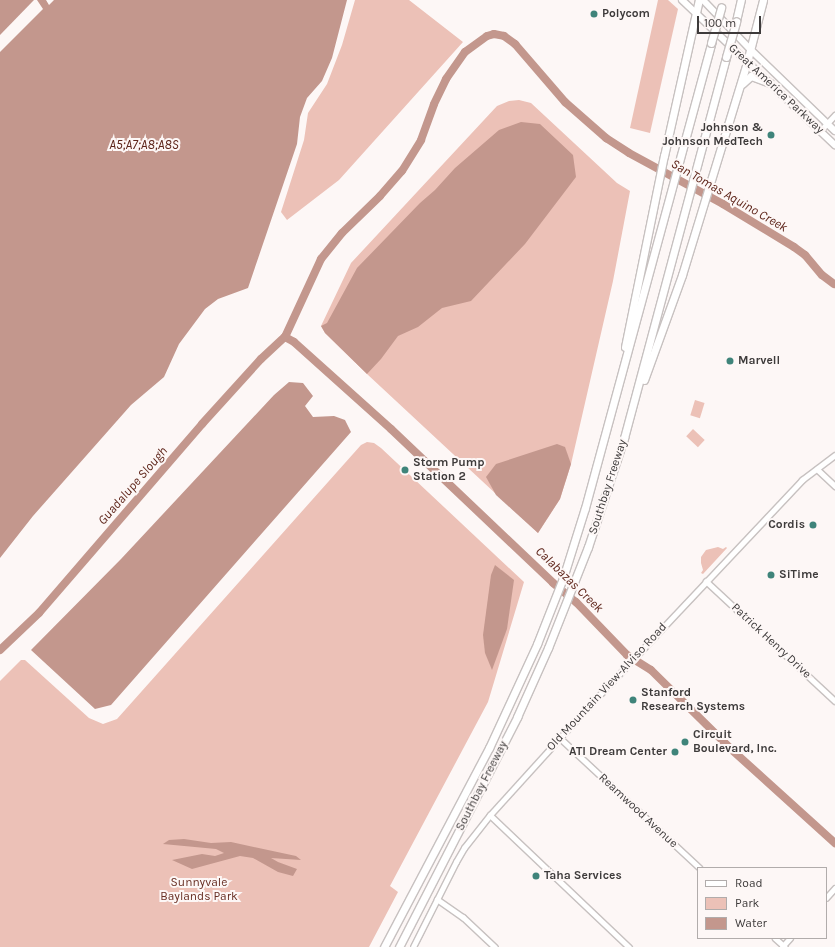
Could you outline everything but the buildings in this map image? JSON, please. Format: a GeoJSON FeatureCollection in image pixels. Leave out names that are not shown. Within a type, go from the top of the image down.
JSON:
{"type":"FeatureCollection","features":[{"type":"Feature","properties":{"kind":"highway"},"geometry":{"type":"LineString","coordinates":[[615,397],[664,156],[699,0]]}},
{"type":"Feature","properties":{"kind":"highway","name":"Southbay Freeway"},"geometry":{"type":"LineString","coordinates":[[399,947],[504,745],[540,667],[600,513],[624,438],[741,0]]}},
{"type":"Feature","properties":{"kind":"highway"},"geometry":{"type":"LineString","coordinates":[[624,438],[682,275],[747,62],[763,0]]}},
{"type":"Feature","properties":{"kind":"highway","name":"Southbay Freeway"},"geometry":{"type":"LineString","coordinates":[[384,947],[489,748],[537,644],[563,578],[585,508],[722,3]]}},
{"type":"Feature","properties":{"kind":"highway"},"geometry":{"type":"LineString","coordinates":[[738,92],[742,83],[751,76],[770,83]]}},
{"type":"Feature","properties":{"kind":"highway"},"geometry":{"type":"LineString","coordinates":[[380,947],[406,906]]}},
{"type":"Feature","properties":{"kind":"main road","name":"Great America Parkway"},"geometry":{"type":"LineString","coordinates":[[682,0],[835,145]]}},
{"type":"Feature","properties":{"kind":"main road","name":"Great America Parkway"},"geometry":{"type":"LineString","coordinates":[[703,0],[750,49],[835,131]]}},
{"type":"Feature","properties":{"kind":"street"},"geometry":{"type":"LineString","coordinates":[[820,131],[835,115]]}},
{"type":"Feature","properties":{"kind":"street","name":"Old Mountain View-Alviso Road"},"geometry":{"type":"LineString","coordinates":[[413,947],[464,848],[490,816],[559,737],[802,480],[835,455]]}},
{"type":"Feature","properties":{"kind":"street"},"geometry":{"type":"LineString","coordinates":[[817,469],[835,486]]}},
{"type":"Feature","properties":{"kind":"street","name":"Patrick Henry Drive"},"geometry":{"type":"LineString","coordinates":[[706,581],[835,701]]}},
{"type":"Feature","properties":{"kind":"street","name":"Reamwood Avenue"},"geometry":{"type":"LineString","coordinates":[[559,737],[699,867]]}},
{"type":"Feature","properties":{"kind":"street"},"geometry":{"type":"LineString","coordinates":[[490,816],[630,947]]}},
{"type":"Feature","properties":{"kind":"street"},"geometry":{"type":"LineString","coordinates":[[827,897],[835,888]]}},
{"type":"Feature","properties":{"kind":"street"},"geometry":{"type":"LineString","coordinates":[[437,900],[463,917],[495,947]]}},
{"type":"Feature","properties":{"kind":"street"},"geometry":{"type":"LineString","coordinates":[[776,939],[784,946]]}},
{"type":"Feature","properties":{"kind":"green space"},"geometry":{"type":"Polygon","coordinates":[[[355,0],[409,0],[463,42],[339,180],[287,220],[281,212],[304,140],[308,113],[327,84],[342,45],[355,0]]]}},
{"type":"Feature","properties":{"kind":"green space"},"geometry":{"type":"Polygon","coordinates":[[[658,0],[668,0],[678,9],[650,133],[630,128],[658,0]]]}},
{"type":"Feature","properties":{"kind":"green space"},"geometry":{"type":"Polygon","coordinates":[[[519,100],[531,103],[617,183],[630,191],[613,281],[571,464],[560,499],[538,533],[367,374],[325,333],[321,326],[351,263],[497,106],[509,101],[519,100]]]}},
{"type":"Feature","properties":{"kind":"green space"},"geometry":{"type":"Polygon","coordinates":[[[695,400],[705,403],[700,418],[690,415],[695,400]]]}},
{"type":"Feature","properties":{"kind":"green space"},"geometry":{"type":"Polygon","coordinates":[[[693,429],[705,440],[698,447],[686,436],[693,429]]]}},
{"type":"Feature","properties":{"kind":"green space","name":"Sunnyvale Baylands Park"},"geometry":{"type":"Polygon","coordinates":[[[367,442],[374,443],[381,448],[524,582],[488,702],[390,886],[398,892],[369,947],[0,947],[0,681],[21,660],[25,660],[89,718],[103,724],[117,719],[361,445],[367,442]]]}},
{"type":"Feature","properties":{"kind":"green space"},"geometry":{"type":"Polygon","coordinates":[[[718,547],[723,549],[726,547],[727,548],[703,574],[701,573],[703,570],[701,557],[706,550],[718,547]]]}},
{"type":"Feature","properties":{"kind":"water"},"geometry":{"type":"Polygon","coordinates":[[[0,0],[34,0],[0,35],[0,0]]]}},
{"type":"Feature","properties":{"kind":"water","name":"A5;A7;A8;A8S"},"geometry":{"type":"Polygon","coordinates":[[[37,0],[46,0],[49,5],[54,0],[347,0],[332,58],[322,81],[307,98],[300,117],[297,144],[248,288],[218,299],[205,309],[179,344],[164,377],[131,405],[33,516],[0,558],[0,52],[43,9],[37,0]]]}},
{"type":"Feature","properties":{"kind":"water"},"geometry":{"type":"Polygon","coordinates":[[[521,122],[540,124],[573,155],[576,177],[525,244],[471,301],[442,308],[418,327],[398,336],[381,359],[367,374],[325,333],[321,326],[327,323],[357,268],[420,203],[435,190],[455,168],[499,130],[521,122]]]}},
{"type":"Feature","properties":{"kind":"water"},"geometry":{"type":"Polygon","coordinates":[[[289,382],[303,383],[313,396],[305,406],[313,417],[334,416],[345,420],[351,432],[111,705],[95,709],[31,650],[121,559],[274,395],[289,382]]]}},
{"type":"Feature","properties":{"kind":"water"},"geometry":{"type":"Polygon","coordinates":[[[557,444],[565,447],[571,464],[560,499],[538,533],[496,495],[486,477],[496,464],[557,444]]]}},
{"type":"Feature","properties":{"kind":"water"},"geometry":{"type":"Polygon","coordinates":[[[495,565],[514,580],[507,629],[492,670],[485,653],[483,635],[491,575],[495,565]]]}},
{"type":"Feature","properties":{"kind":"water"},"geometry":{"type":"Polygon","coordinates":[[[184,839],[211,843],[231,842],[296,856],[301,860],[271,858],[297,869],[293,876],[278,872],[253,858],[240,856],[192,869],[172,860],[202,854],[215,856],[224,853],[216,849],[163,844],[169,840],[184,839]]]}},
{"type":"Feature","properties":{"kind":"waterway","name":"San Tomas Aquino Creek"},"geometry":{"type":"LineString","coordinates":[[0,650],[39,613],[202,424],[261,359],[285,337],[321,259],[342,233],[380,196],[402,171],[421,140],[434,104],[446,79],[465,52],[487,36],[494,34],[504,36],[515,44],[565,102],[606,138],[629,153],[723,204],[794,247],[805,255],[822,275],[834,284]]}},
{"type":"Feature","properties":{"kind":"waterway","name":"Calabazas Creek"},"geometry":{"type":"LineString","coordinates":[[285,337],[294,342],[391,429],[553,583],[576,602],[627,655],[651,670],[732,750],[835,843]]}},
{"type":"Feature","properties":{"kind":"place","name":"Polycom"},"geometry":{"type":"Point","coordinates":[594,14]}},
{"type":"Feature","properties":{"kind":"place","name":"Johnson & Johnson MedTech"},"geometry":{"type":"Point","coordinates":[771,135]}},
{"type":"Feature","properties":{"kind":"place","name":"Marvell"},"geometry":{"type":"Point","coordinates":[730,361]}},
{"type":"Feature","properties":{"kind":"place","name":"Storm Pump Station 2"},"geometry":{"type":"Point","coordinates":[405,470]}},
{"type":"Feature","properties":{"kind":"place","name":"Cordis"},"geometry":{"type":"Point","coordinates":[813,525]}},
{"type":"Feature","properties":{"kind":"place","name":"SiTime"},"geometry":{"type":"Point","coordinates":[771,575]}},
{"type":"Feature","properties":{"kind":"place","name":"Stanford Research Systems"},"geometry":{"type":"Point","coordinates":[633,700]}},
{"type":"Feature","properties":{"kind":"place","name":"Circuit Boulevard, Inc."},"geometry":{"type":"Point","coordinates":[685,742]}},
{"type":"Feature","properties":{"kind":"place","name":"ATI Dream Center"},"geometry":{"type":"Point","coordinates":[675,752]}},
{"type":"Feature","properties":{"kind":"place","name":"Taha Services"},"geometry":{"type":"Point","coordinates":[536,876]}},
{"type":"Feature","properties":{"kind":"water label","name":"Guadalupe Slough"},"geometry":{"type":"Point","coordinates":[133,486]}}]}
